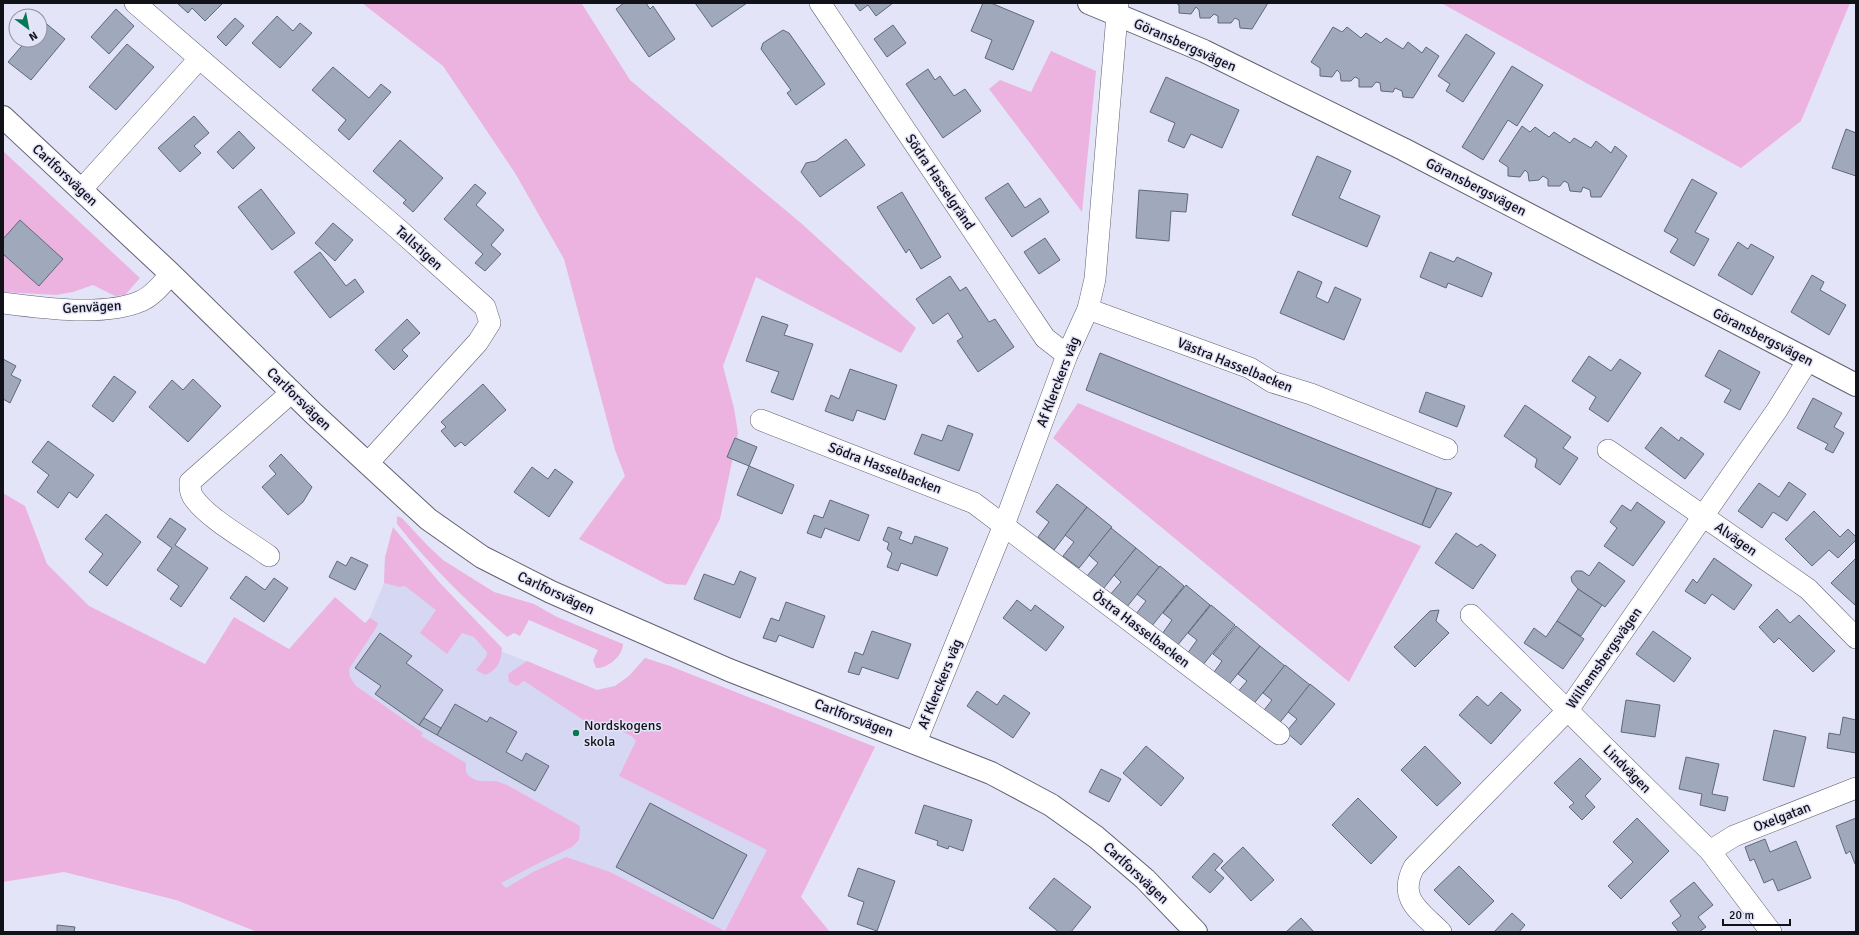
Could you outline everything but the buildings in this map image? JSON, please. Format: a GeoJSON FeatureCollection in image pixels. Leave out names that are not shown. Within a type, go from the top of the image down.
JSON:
{"type":"FeatureCollection","features":[{"type":"Feature","properties":{"kind":"street","name":"Tallstigen"},"geometry":{"type":"LineString","coordinates":[[135,3],[485,306],[490,323],[478,342],[368,463]]}},
{"type":"Feature","properties":{"kind":"street","name":"Södra Hasselgränd"},"geometry":{"type":"LineString","coordinates":[[820,3],[1045,338],[1067,355]]}},
{"type":"Feature","properties":{"kind":"street","name":"Göransbergsvägen"},"geometry":{"type":"LineString","coordinates":[[1089,3],[1118,9],[1396,146],[1856,385]]}},
{"type":"Feature","properties":{"kind":"street","name":"Af Klerckers väg"},"geometry":{"type":"LineString","coordinates":[[916,742],[1004,525],[1067,355],[1088,309],[1095,279],[1118,9]]}},
{"type":"Feature","properties":{"kind":"street"},"geometry":{"type":"LineString","coordinates":[[81,190],[199,59]]}},
{"type":"Feature","properties":{"kind":"street","name":"Carlforsvägen"},"geometry":{"type":"LineString","coordinates":[[3,117],[428,519],[482,557],[551,592],[729,670],[916,742],[991,773],[1051,805],[1096,836],[1145,879],[1196,932]]}},
{"type":"Feature","properties":{"kind":"street","name":"Genvägen"},"geometry":{"type":"LineString","coordinates":[[3,304],[49,309],[96,309],[122,307],[142,301],[158,290],[170,274]]}},
{"type":"Feature","properties":{"kind":"street","name":"Västra Hasselbacken"},"geometry":{"type":"LineString","coordinates":[[1088,309],[1250,368],[1272,382],[1311,394],[1447,449]]}},
{"type":"Feature","properties":{"kind":"street","name":"Wilhemsbergsvägen"},"geometry":{"type":"LineString","coordinates":[[1441,932],[1413,904],[1408,892],[1408,879],[1414,867],[1568,710],[1776,410],[1808,360]]}},
{"type":"Feature","properties":{"kind":"street"},"geometry":{"type":"LineString","coordinates":[[269,556],[203,508],[193,497],[190,489],[190,482],[292,392]]}},
{"type":"Feature","properties":{"kind":"street","name":"Södra Hasselbacken"},"geometry":{"type":"LineString","coordinates":[[761,420],[974,503],[1004,525]]}},
{"type":"Feature","properties":{"kind":"street","name":"Alvägen"},"geometry":{"type":"LineString","coordinates":[[1608,450],[1808,589],[1856,638]]}},
{"type":"Feature","properties":{"kind":"street","name":"Östra Hasselbacken"},"geometry":{"type":"LineString","coordinates":[[1004,525],[1278,734]]}},
{"type":"Feature","properties":{"kind":"street","name":"Lindvägen"},"geometry":{"type":"LineString","coordinates":[[1471,615],[1710,851],[1771,932]]}},
{"type":"Feature","properties":{"kind":"street","name":"Oxelgatan"},"geometry":{"type":"LineString","coordinates":[[1710,851],[1734,836],[1856,788]]}},
{"type":"Feature","properties":{"kind":"shaded area"},"geometry":{"type":"Polygon","coordinates":[[[362,3],[582,4],[630,80],[802,224],[916,328],[901,353],[756,277],[723,366],[734,408],[738,433],[720,519],[686,585],[666,584],[579,539],[625,476],[615,450],[564,259],[515,173],[443,66],[362,3]]]}},
{"type":"Feature","properties":{"kind":"shaded area"},"geometry":{"type":"Polygon","coordinates":[[[1441,3],[1850,3],[1801,121],[1741,168],[1441,3]]]}},
{"type":"Feature","properties":{"kind":"shaded area"},"geometry":{"type":"Polygon","coordinates":[[[1051,51],[1096,71],[1082,212],[989,89],[1000,80],[1031,92],[1051,51]]]}},
{"type":"Feature","properties":{"kind":"shaded area"},"geometry":{"type":"Polygon","coordinates":[[[3,151],[140,278],[125,295],[115,296],[93,285],[73,292],[56,295],[3,292],[3,151]]]}},
{"type":"Feature","properties":{"kind":"shaded area"},"geometry":{"type":"Polygon","coordinates":[[[1078,403],[1421,546],[1349,682],[1053,438],[1078,403]]]}},
{"type":"Feature","properties":{"kind":"shaded area"},"geometry":{"type":"Polygon","coordinates":[[[3,493],[25,506],[47,564],[89,606],[205,664],[234,617],[289,649],[335,597],[365,623],[370,618],[378,623],[349,669],[350,677],[356,686],[423,733],[421,736],[466,763],[466,772],[475,780],[496,781],[507,785],[580,826],[579,840],[572,847],[501,883],[506,888],[533,872],[566,857],[610,872],[725,931],[767,850],[619,776],[636,741],[633,737],[609,724],[591,725],[524,681],[517,686],[509,682],[508,674],[527,661],[597,690],[615,686],[629,676],[645,658],[670,666],[875,747],[801,897],[830,932],[257,932],[176,900],[64,872],[3,882],[3,493]]]}},
{"type":"Feature","properties":{"kind":"shaded area"},"geometry":{"type":"Polygon","coordinates":[[[397,516],[402,518],[443,560],[494,592],[534,604],[557,617],[623,644],[620,653],[614,661],[600,668],[596,668],[593,660],[598,650],[529,620],[520,636],[514,633],[507,637],[463,597],[422,554],[397,524],[397,516]]]}},
{"type":"Feature","properties":{"kind":"shaded area"},"geometry":{"type":"Polygon","coordinates":[[[393,527],[440,583],[502,648],[501,657],[496,668],[489,673],[485,675],[476,670],[486,657],[487,652],[474,637],[462,633],[447,654],[420,633],[436,610],[405,586],[399,587],[384,583],[385,557],[393,527]]]}},
{"type":"Feature","properties":{"kind":"shaded area","name":"Nordskogens skola"},"geometry":{"type":"Polygon","coordinates":[[[394,537],[501,651],[597,690],[615,686],[629,676],[645,658],[875,747],[726,932],[666,901],[533,872],[506,889],[310,694],[367,624],[384,583],[385,557],[394,537]]]}},
{"type":"Feature","properties":{"kind":"place","name":"Nordskogens skola"},"geometry":{"type":"Point","coordinates":[576,733]}}]}
